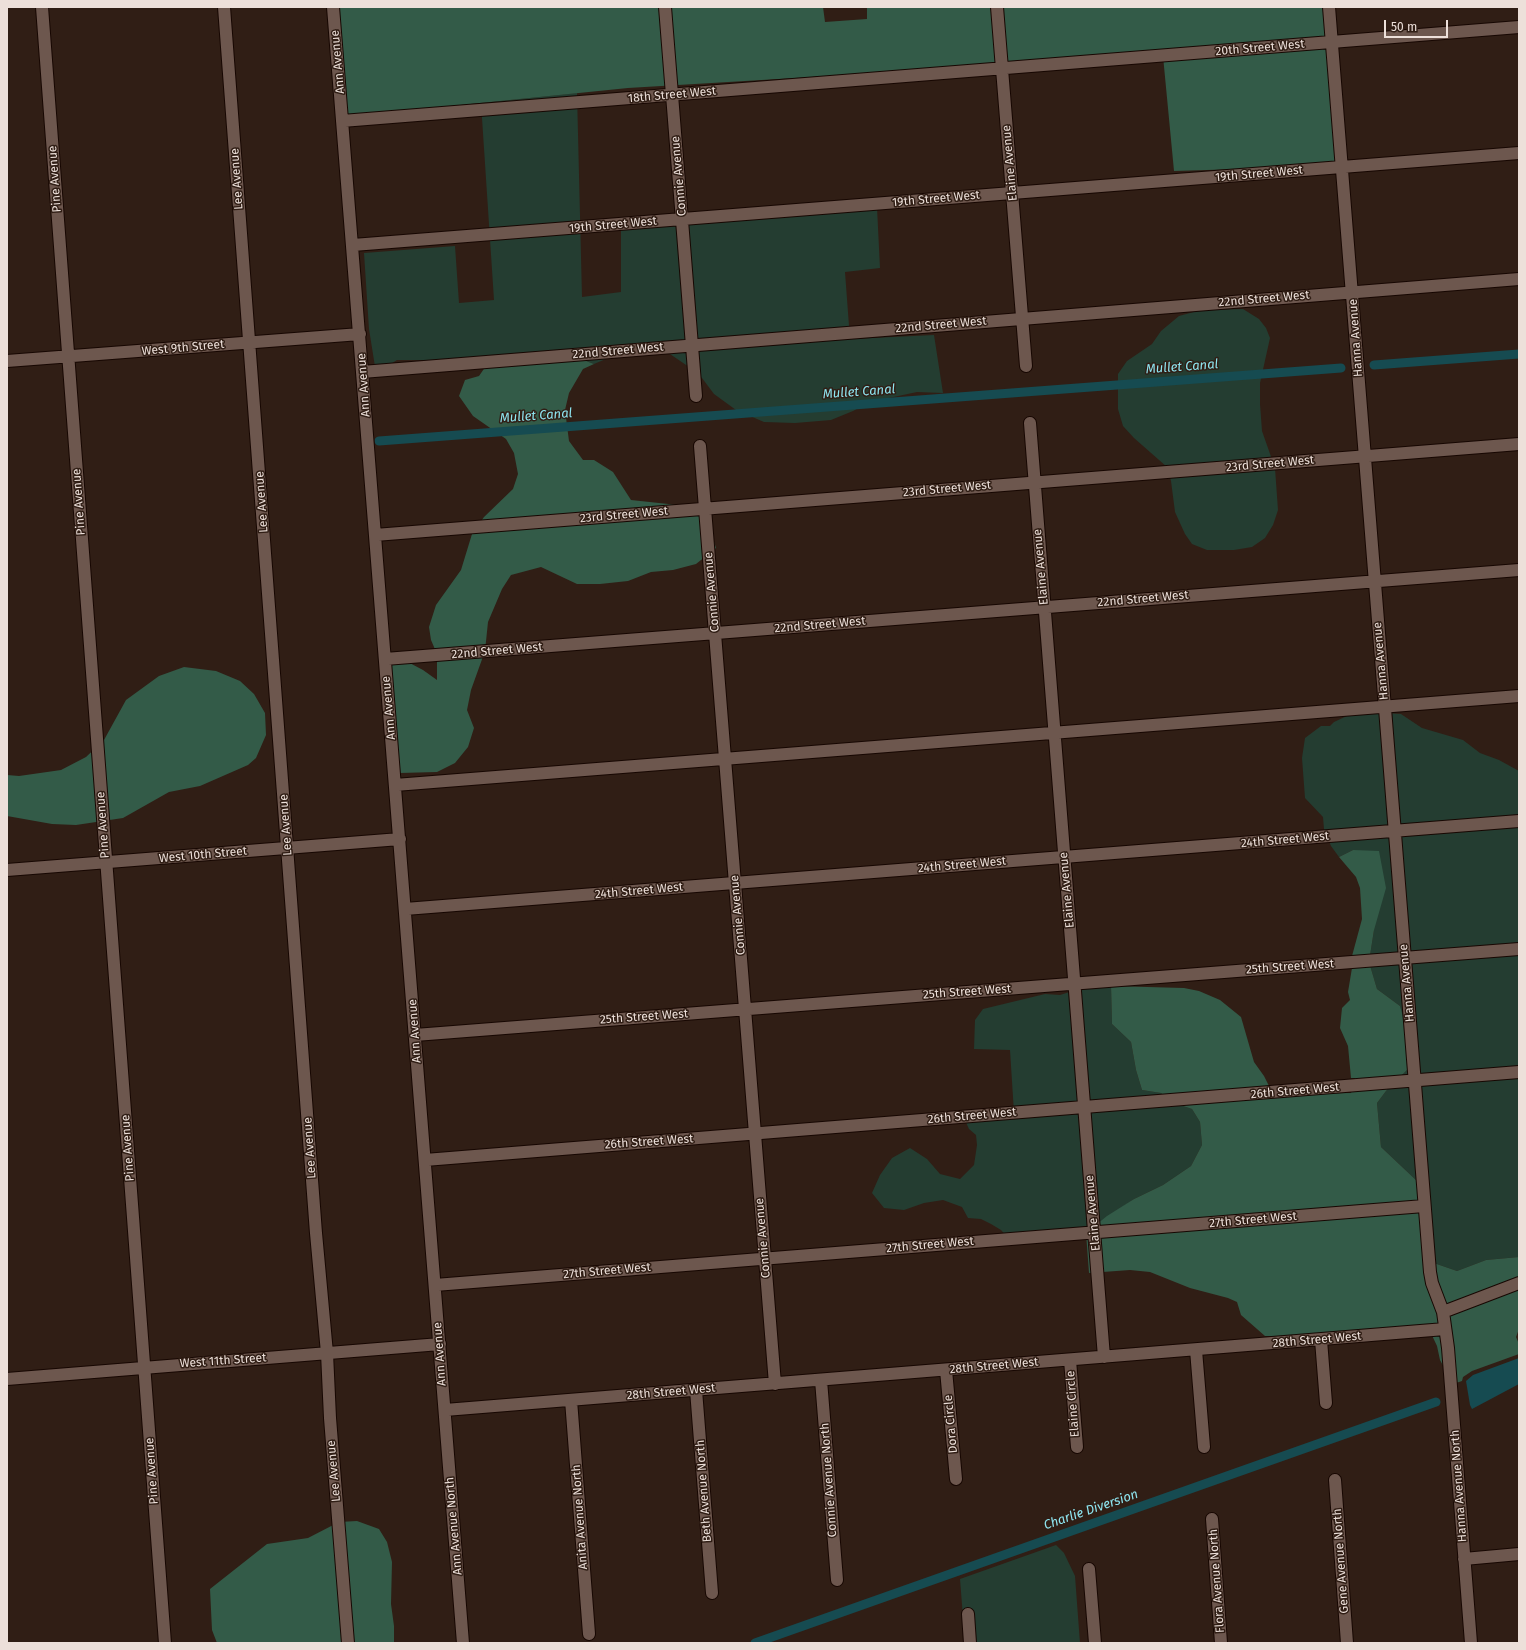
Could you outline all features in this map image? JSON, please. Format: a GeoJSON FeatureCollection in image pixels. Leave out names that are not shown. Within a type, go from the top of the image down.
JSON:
{"type":"FeatureCollection","features":[{"type":"Feature","properties":{"kind":"street","name":"Pine Avenue"},"geometry":{"type":"LineString","coordinates":[[42,7],[166,1643]]}},
{"type":"Feature","properties":{"kind":"street","name":"Lee Avenue"},"geometry":{"type":"LineString","coordinates":[[224,7],[348,1643]]}},
{"type":"Feature","properties":{"kind":"street","name":"Ann Avenue"},"geometry":{"type":"LineString","coordinates":[[333,7],[445,1410]]}},
{"type":"Feature","properties":{"kind":"street","name":"Connie Avenue"},"geometry":{"type":"LineString","coordinates":[[665,7],[692,345]]}},
{"type":"Feature","properties":{"kind":"street","name":"Elaine Avenue"},"geometry":{"type":"LineString","coordinates":[[997,7],[1026,366]]}},
{"type":"Feature","properties":{"kind":"street","name":"Hanna Avenue"},"geometry":{"type":"LineString","coordinates":[[1329,7],[1424,1206],[1432,1283],[1443,1312]]}},
{"type":"Feature","properties":{"kind":"street","name":"20th Street West"},"geometry":{"type":"LineString","coordinates":[[1002,68],[1519,27]]}},
{"type":"Feature","properties":{"kind":"street","name":"18th Street West"},"geometry":{"type":"LineString","coordinates":[[342,121],[1002,68]]}},
{"type":"Feature","properties":{"kind":"street","name":"19th Street West"},"geometry":{"type":"LineString","coordinates":[[353,245],[1519,153]]}},
{"type":"Feature","properties":{"kind":"street","name":"22nd Street West"},"geometry":{"type":"LineString","coordinates":[[362,372],[1519,279]]}},
{"type":"Feature","properties":{"kind":"street","name":"West 9th Street"},"geometry":{"type":"LineString","coordinates":[[7,361],[360,334]]}},
{"type":"Feature","properties":{"kind":"street"},"geometry":{"type":"LineString","coordinates":[[692,345],[696,396]]}},
{"type":"Feature","properties":{"kind":"street","name":"Elaine Avenue"},"geometry":{"type":"LineString","coordinates":[[1030,423],[1104,1357]]}},
{"type":"Feature","properties":{"kind":"street","name":"23rd Street West"},"geometry":{"type":"LineString","coordinates":[[375,535],[1519,444]]}},
{"type":"Feature","properties":{"kind":"street","name":"Connie Avenue"},"geometry":{"type":"LineString","coordinates":[[700,446],[775,1384]]}},
{"type":"Feature","properties":{"kind":"street","name":"22nd Street West"},"geometry":{"type":"LineString","coordinates":[[385,659],[1519,570]]}},
{"type":"Feature","properties":{"kind":"street"},"geometry":{"type":"LineString","coordinates":[[395,785],[1519,696]]}},
{"type":"Feature","properties":{"kind":"street","name":"24th Street West"},"geometry":{"type":"LineString","coordinates":[[405,909],[1519,821]]}},
{"type":"Feature","properties":{"kind":"street","name":"West 10th Street"},"geometry":{"type":"LineString","coordinates":[[7,870],[400,839]]}},
{"type":"Feature","properties":{"kind":"street","name":"25th Street West"},"geometry":{"type":"LineString","coordinates":[[415,1035],[1519,949]]}},
{"type":"Feature","properties":{"kind":"street","name":"26th Street West"},"geometry":{"type":"LineString","coordinates":[[425,1160],[1519,1072]]}},
{"type":"Feature","properties":{"kind":"street","name":"27th Street West"},"geometry":{"type":"LineString","coordinates":[[435,1285],[1424,1206]]}},
{"type":"Feature","properties":{"kind":"street"},"geometry":{"type":"LineString","coordinates":[[1445,1330],[1443,1312],[1519,1283]]}},
{"type":"Feature","properties":{"kind":"street","name":"28th Street West"},"geometry":{"type":"LineString","coordinates":[[445,1410],[1445,1330]]}},
{"type":"Feature","properties":{"kind":"street","name":"Hanna Avenue North"},"geometry":{"type":"LineString","coordinates":[[1445,1330],[1471,1643]]}},
{"type":"Feature","properties":{"kind":"street"},"geometry":{"type":"LineString","coordinates":[[1321,1340],[1326,1403]]}},
{"type":"Feature","properties":{"kind":"street","name":"West 11th Street"},"geometry":{"type":"LineString","coordinates":[[7,1379],[440,1344]]}},
{"type":"Feature","properties":{"kind":"street"},"geometry":{"type":"LineString","coordinates":[[1196,1350],[1204,1447]]}},
{"type":"Feature","properties":{"kind":"street","name":"Elaine Circle"},"geometry":{"type":"LineString","coordinates":[[1070,1360],[1077,1447]]}},
{"type":"Feature","properties":{"kind":"street","name":"Dora Circle"},"geometry":{"type":"LineString","coordinates":[[946,1370],[956,1478]]}},
{"type":"Feature","properties":{"kind":"street","name":"Connie Avenue North"},"geometry":{"type":"LineString","coordinates":[[821,1380],[837,1580]]}},
{"type":"Feature","properties":{"kind":"street","name":"Beth Avenue North"},"geometry":{"type":"LineString","coordinates":[[696,1390],[712,1593]]}},
{"type":"Feature","properties":{"kind":"street","name":"Anita Avenue North"},"geometry":{"type":"LineString","coordinates":[[572,1400],[589,1634]]}},
{"type":"Feature","properties":{"kind":"street","name":"Ann Avenue North"},"geometry":{"type":"LineString","coordinates":[[445,1410],[463,1643]]}},
{"type":"Feature","properties":{"kind":"street","name":"Gene Avenue North"},"geometry":{"type":"LineString","coordinates":[[1335,1480],[1347,1643]]}},
{"type":"Feature","properties":{"kind":"street","name":"Flora Avenue North"},"geometry":{"type":"LineString","coordinates":[[1212,1519],[1221,1643]]}},
{"type":"Feature","properties":{"kind":"street"},"geometry":{"type":"LineString","coordinates":[[1464,1559],[1519,1554]]}},
{"type":"Feature","properties":{"kind":"street"},"geometry":{"type":"LineString","coordinates":[[1090,1569],[1095,1643]]}},
{"type":"Feature","properties":{"kind":"street"},"geometry":{"type":"LineString","coordinates":[[968,1614],[970,1643]]}},
{"type":"Feature","properties":{"kind":"green space"},"geometry":{"type":"Polygon","coordinates":[[[334,7],[823,7],[825,22],[867,19],[867,7],[1328,7],[1339,166],[1174,171],[1163,56],[628,88],[343,117],[334,7]]]}},
{"type":"Feature","properties":{"kind":"green space"},"geometry":{"type":"Polygon","coordinates":[[[577,93],[582,297],[621,292],[621,229],[877,207],[880,268],[845,272],[850,339],[934,335],[943,393],[917,392],[870,402],[831,420],[795,423],[764,422],[736,410],[714,394],[702,378],[689,367],[667,352],[613,356],[594,364],[563,352],[537,351],[516,356],[437,362],[397,360],[376,373],[369,329],[364,253],[455,246],[459,303],[494,300],[481,103],[577,93]]]}},
{"type":"Feature","properties":{"kind":"green space"},"geometry":{"type":"Polygon","coordinates":[[[1243,309],[1259,319],[1266,328],[1270,338],[1260,383],[1260,404],[1262,431],[1275,468],[1278,510],[1273,525],[1265,538],[1252,547],[1234,550],[1207,550],[1192,544],[1185,534],[1175,512],[1171,481],[1167,467],[1134,438],[1123,426],[1118,409],[1118,374],[1127,361],[1152,344],[1161,331],[1179,316],[1201,310],[1243,309]]]}},
{"type":"Feature","properties":{"kind":"green space"},"geometry":{"type":"Polygon","coordinates":[[[537,351],[563,352],[594,364],[583,369],[569,393],[565,410],[569,441],[583,460],[594,460],[613,472],[631,500],[687,506],[708,522],[716,548],[696,564],[673,570],[651,572],[628,581],[600,584],[577,584],[541,567],[511,575],[502,589],[488,622],[485,651],[471,690],[467,710],[474,728],[468,747],[455,763],[437,772],[400,773],[400,765],[396,762],[385,656],[404,660],[423,670],[437,680],[437,654],[431,640],[429,627],[436,605],[461,570],[472,534],[484,517],[513,489],[518,474],[514,453],[506,439],[473,416],[459,396],[465,380],[479,376],[488,363],[537,351]]]}},
{"type":"Feature","properties":{"kind":"green space"},"geometry":{"type":"Polygon","coordinates":[[[184,667],[216,671],[240,681],[254,694],[265,713],[266,735],[256,758],[248,765],[200,786],[169,792],[123,818],[76,825],[52,824],[7,816],[7,775],[19,776],[61,770],[86,757],[104,740],[126,700],[159,676],[184,667]]]}},
{"type":"Feature","properties":{"kind":"green space"},"geometry":{"type":"Polygon","coordinates":[[[1383,713],[1401,714],[1422,728],[1463,740],[1480,753],[1499,760],[1519,771],[1519,1257],[1486,1260],[1457,1271],[1431,1262],[1417,1181],[1381,1147],[1377,1103],[1386,1091],[1407,1070],[1400,1006],[1377,989],[1369,962],[1374,930],[1353,850],[1339,857],[1331,846],[1324,829],[1323,817],[1305,798],[1302,758],[1305,738],[1321,726],[1330,726],[1334,722],[1349,715],[1383,713]]]}},
{"type":"Feature","properties":{"kind":"green space"},"geometry":{"type":"Polygon","coordinates":[[[1353,850],[1379,851],[1386,888],[1374,930],[1369,962],[1377,989],[1400,1006],[1408,1035],[1407,1070],[1386,1091],[1377,1103],[1381,1147],[1417,1181],[1431,1262],[1457,1271],[1486,1260],[1519,1257],[1519,1329],[1516,1337],[1519,1344],[1519,1354],[1472,1371],[1463,1377],[1462,1381],[1453,1384],[1440,1360],[1437,1346],[1429,1329],[1423,1325],[1336,1336],[1265,1336],[1241,1315],[1237,1302],[1228,1298],[1190,1288],[1150,1272],[1130,1270],[1089,1273],[1086,1233],[1107,1216],[1134,1199],[1163,1185],[1191,1166],[1202,1145],[1200,1122],[1192,1109],[1174,1103],[1161,1093],[1142,1090],[1136,1070],[1131,1042],[1112,1024],[1111,986],[1184,988],[1199,991],[1220,1000],[1241,1017],[1254,1062],[1264,1076],[1273,1094],[1351,1093],[1355,1078],[1351,1078],[1348,1046],[1340,1028],[1342,1008],[1350,1000],[1348,992],[1352,968],[1352,956],[1362,919],[1360,888],[1356,877],[1339,857],[1353,850]]]}},
{"type":"Feature","properties":{"kind":"green space"},"geometry":{"type":"Polygon","coordinates":[[[1111,986],[1112,1024],[1131,1042],[1136,1070],[1142,1090],[1161,1093],[1174,1103],[1192,1109],[1200,1122],[1202,1145],[1191,1166],[1163,1185],[1134,1199],[1086,1233],[1008,1238],[1001,1230],[981,1219],[968,1218],[962,1207],[943,1200],[924,1203],[904,1210],[884,1208],[872,1193],[880,1175],[892,1158],[910,1148],[927,1159],[940,1174],[960,1179],[974,1165],[977,1145],[976,1135],[969,1129],[964,1118],[1014,1113],[1010,1050],[974,1049],[975,1020],[983,1009],[1045,994],[1060,995],[1082,988],[1111,986]]]}},
{"type":"Feature","properties":{"kind":"green space"},"geometry":{"type":"Polygon","coordinates":[[[357,1521],[379,1529],[387,1542],[392,1562],[391,1604],[394,1626],[394,1643],[217,1643],[212,1630],[210,1589],[267,1544],[308,1538],[339,1522],[357,1521]]]}},
{"type":"Feature","properties":{"kind":"green space"},"geometry":{"type":"Polygon","coordinates":[[[1056,1545],[1064,1553],[1075,1576],[1080,1643],[965,1643],[960,1579],[1056,1545]]]}},
{"type":"Feature","properties":{"kind":"water"},"geometry":{"type":"Polygon","coordinates":[[[1519,1358],[1519,1384],[1472,1409],[1466,1381],[1473,1375],[1519,1358]]]}},
{"type":"Feature","properties":{"kind":"waterway","name":"Mullet Canal"},"geometry":{"type":"LineString","coordinates":[[1374,365],[1519,354]]}},
{"type":"Feature","properties":{"kind":"waterway","name":"Mullet Canal"},"geometry":{"type":"LineString","coordinates":[[379,441],[1341,368]]}},
{"type":"Feature","properties":{"kind":"waterway","name":"Charlie Diversion"},"geometry":{"type":"LineString","coordinates":[[755,1643],[1436,1402]]}}]}
